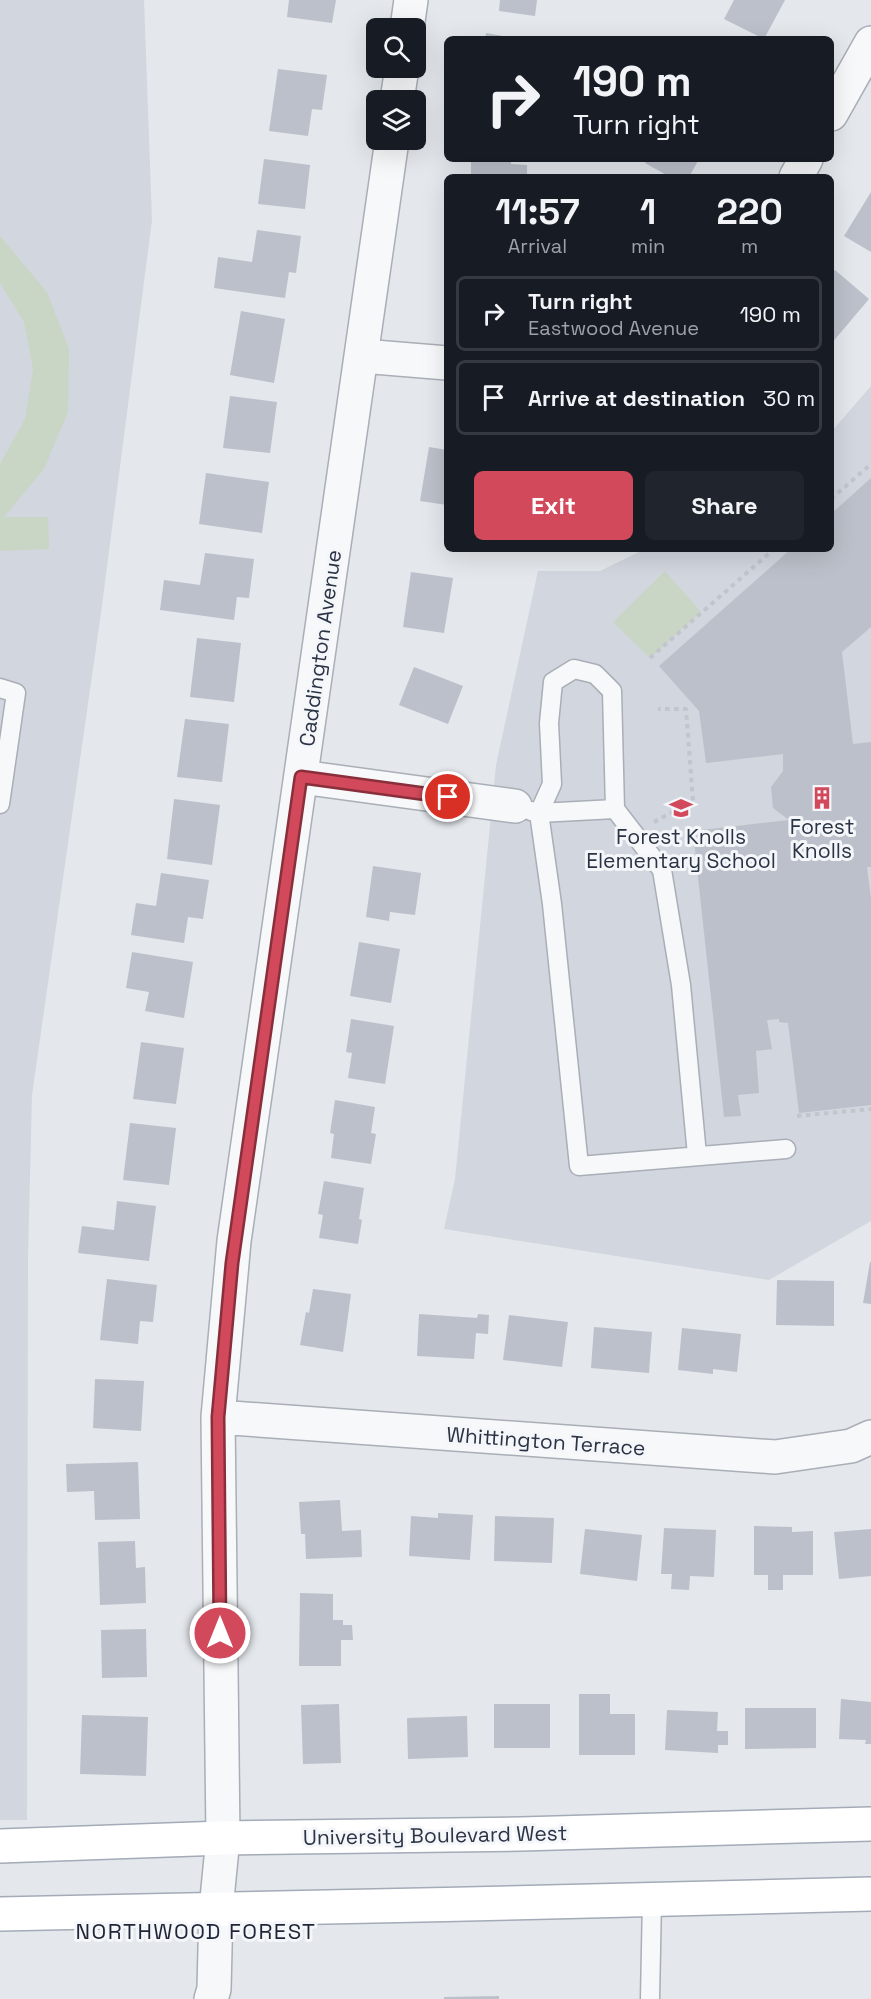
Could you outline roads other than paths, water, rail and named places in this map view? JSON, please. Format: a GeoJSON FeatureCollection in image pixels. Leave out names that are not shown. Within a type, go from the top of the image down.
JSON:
{"type":"FeatureCollection","features":[{"type":"Feature","properties":{"kind":"main road","name":"University Boulevard West"},"geometry":{"type":"LineString","coordinates":[[0,1846],[223,1838],[509,1835],[871,1824]]}},
{"type":"Feature","properties":{"kind":"main road"},"geometry":{"type":"LineString","coordinates":[[0,1914],[385,1907],[871,1894]]}},
{"type":"Feature","properties":{"kind":"street"},"geometry":{"type":"LineString","coordinates":[[408,18],[411,0]]}},
{"type":"Feature","properties":{"kind":"street"},"geometry":{"type":"LineString","coordinates":[[834,109],[871,43]]}},
{"type":"Feature","properties":{"kind":"street","name":"Caddington Avenue"},"geometry":{"type":"LineString","coordinates":[[211,1999],[214,1989],[216,1909],[223,1838],[218,1417],[234,1241],[391,150]]}},
{"type":"Feature","properties":{"kind":"street"},"geometry":{"type":"LineString","coordinates":[[362,356],[444,363]]}},
{"type":"Feature","properties":{"kind":"street"},"geometry":{"type":"LineString","coordinates":[[301,777],[527,810]]}},
{"type":"Feature","properties":{"kind":"street","name":"Whittington Terrace"},"geometry":{"type":"LineString","coordinates":[[218,1417],[775,1457],[851,1446],[871,1437]]}},
{"type":"Feature","properties":{"kind":"lane"},"geometry":{"type":"LineString","coordinates":[[527,810],[552,784],[549,723],[553,682],[574,669],[595,674],[612,691],[615,809],[663,870],[681,986],[697,1155]]}},
{"type":"Feature","properties":{"kind":"lane"},"geometry":{"type":"LineString","coordinates":[[0,688],[16,693],[0,804]]}},
{"type":"Feature","properties":{"kind":"lane"},"geometry":{"type":"LineString","coordinates":[[527,810],[615,809]]}},
{"type":"Feature","properties":{"kind":"lane"},"geometry":{"type":"LineString","coordinates":[[527,810],[552,904],[579,1166],[786,1149]]}},
{"type":"Feature","properties":{"kind":"lane"},"geometry":{"type":"LineString","coordinates":[[650,1999],[652,1899]]}},
{"type":"Feature","properties":{"kind":"place","name":"Forest Knolls"},"geometry":{"type":"Point","coordinates":[822,798]}},
{"type":"Feature","properties":{"kind":"place","name":"Forest Knolls Elementary School"},"geometry":{"type":"Point","coordinates":[681,808]}},
{"type":"Feature","properties":{"kind":"district","name":"NORTHWOOD FOREST"},"geometry":{"type":"Point","coordinates":[196,1931]}}]}
